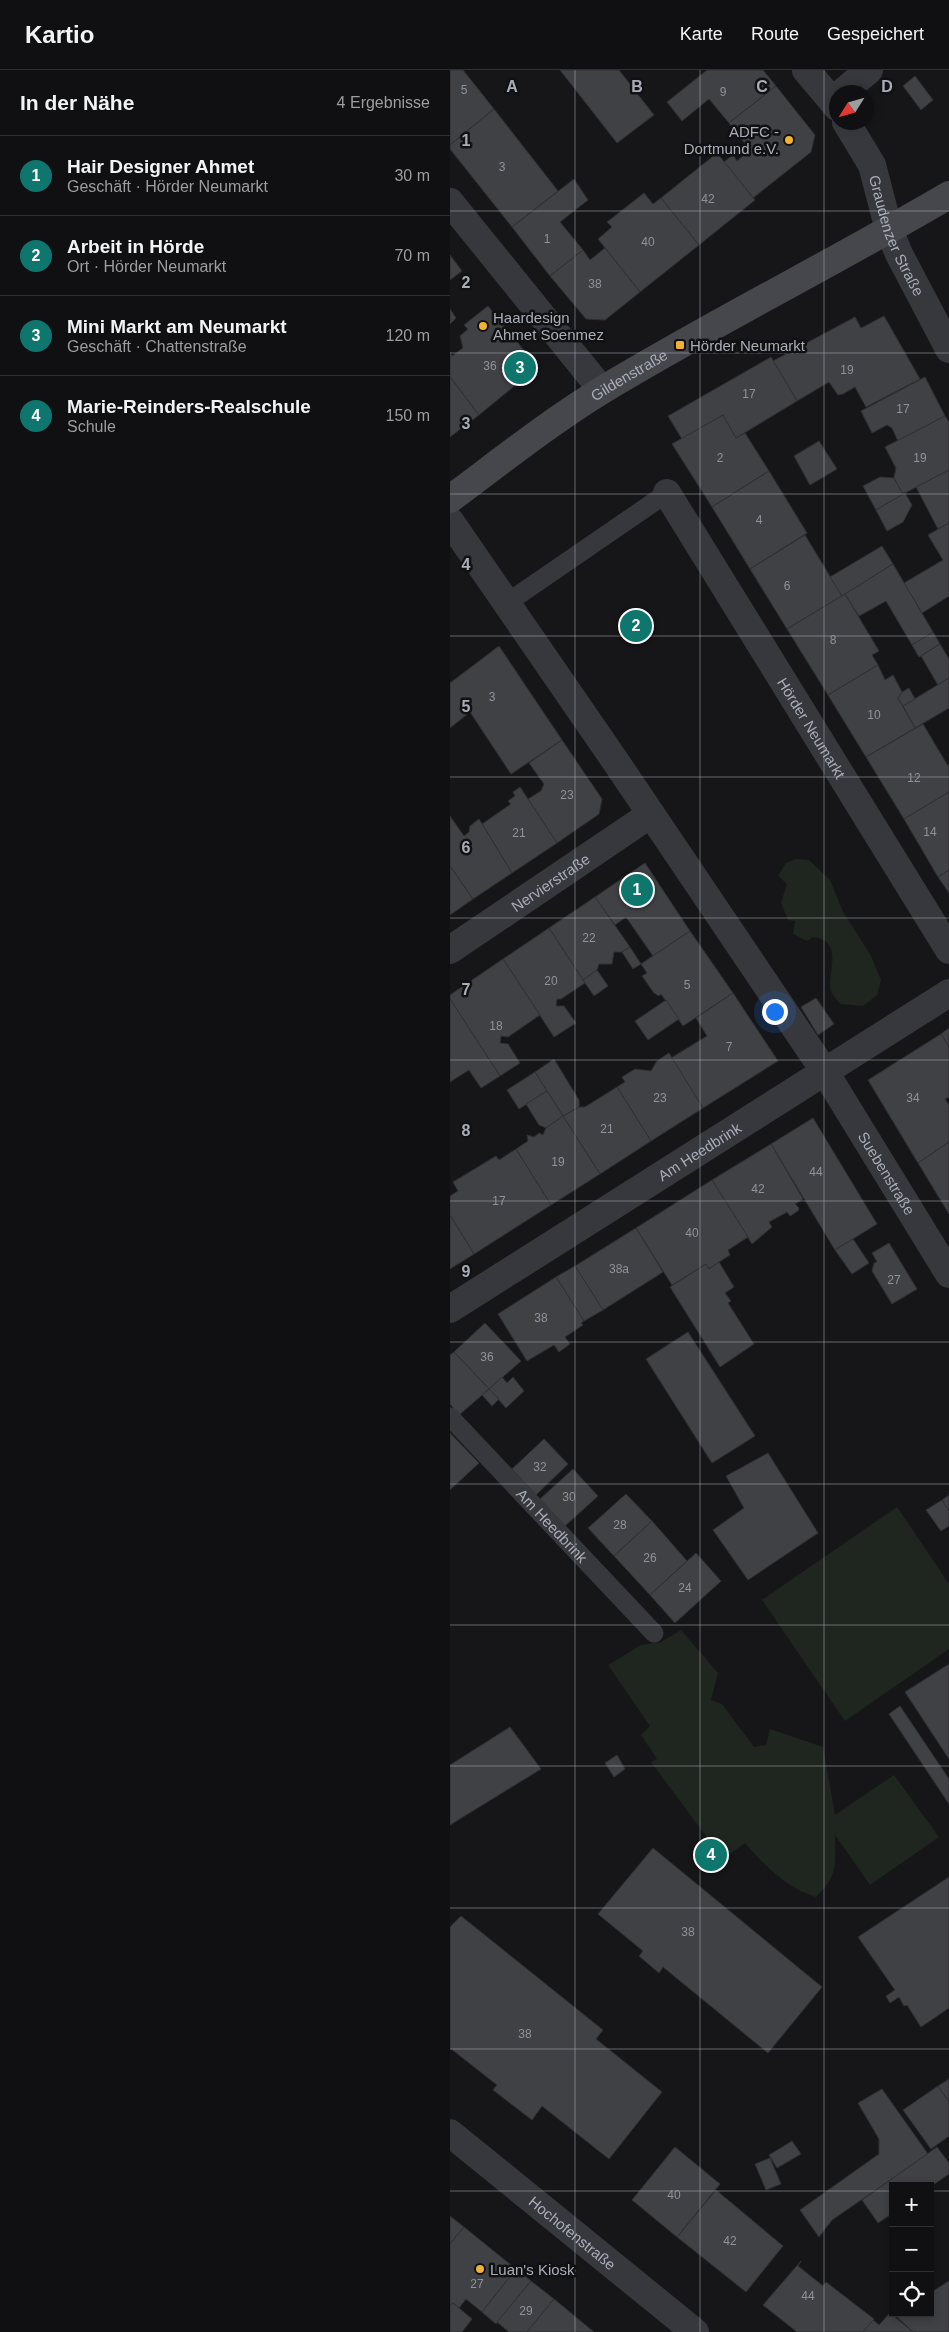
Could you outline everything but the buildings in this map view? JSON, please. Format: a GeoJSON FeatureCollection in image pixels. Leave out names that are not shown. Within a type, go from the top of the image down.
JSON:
{"type":"FeatureCollection","features":[{"type":"Feature","properties":{"kind":"main road","name":"Gildenstraße"},"geometry":{"type":"LineString","coordinates":[[450,499],[602,390],[757,301],[889,230],[949,195]]}},
{"type":"Feature","properties":{"kind":"street","name":"Graudenzer Straße"},"geometry":{"type":"LineString","coordinates":[[806,70],[829,94]]}},
{"type":"Feature","properties":{"kind":"street"},"geometry":{"type":"LineString","coordinates":[[856,85],[869,70]]}},
{"type":"Feature","properties":{"kind":"street","name":"Graudenzer Straße"},"geometry":{"type":"LineString","coordinates":[[853,130],[872,166],[889,230],[899,254],[949,349]]}},
{"type":"Feature","properties":{"kind":"street"},"geometry":{"type":"LineString","coordinates":[[450,202],[602,390]]}},
{"type":"Feature","properties":{"kind":"street","name":"Hörder Neumarkt"},"geometry":{"type":"LineString","coordinates":[[667,493],[949,950]]}},
{"type":"Feature","properties":{"kind":"street"},"geometry":{"type":"LineString","coordinates":[[450,521],[825,1072]]}},
{"type":"Feature","properties":{"kind":"street","name":"Nervierstraße"},"geometry":{"type":"LineString","coordinates":[[450,950],[651,814]]}},
{"type":"Feature","properties":{"kind":"street","name":"Am Heedbrink"},"geometry":{"type":"LineString","coordinates":[[450,1309],[949,994]]}},
{"type":"Feature","properties":{"kind":"street","name":"Suebenstraße"},"geometry":{"type":"LineString","coordinates":[[825,1072],[949,1274]]}},
{"type":"Feature","properties":{"kind":"street","name":"Hochofenstraße"},"geometry":{"type":"LineString","coordinates":[[450,2133],[695,2332]]}},
{"type":"Feature","properties":{"kind":"lane","name":"Hörder Neumarkt"},"geometry":{"type":"LineString","coordinates":[[507,603],[667,493]]}},
{"type":"Feature","properties":{"kind":"lane","name":"Am Heedbrink"},"geometry":{"type":"LineString","coordinates":[[450,1417],[654,1633]]}},
{"type":"Feature","properties":{"kind":"shaded area"},"geometry":{"type":"Polygon","coordinates":[[[796,859],[809,860],[830,880],[843,912],[871,956],[881,980],[877,995],[863,1006],[840,1004],[832,993],[830,983],[833,958],[829,944],[813,937],[807,941],[793,934],[795,921],[788,920],[781,903],[787,884],[778,876],[786,863],[796,859]]]}},
{"type":"Feature","properties":{"kind":"shaded area"},"geometry":{"type":"Polygon","coordinates":[[[897,1507],[949,1584],[949,1649],[845,1721],[762,1600],[897,1507]]]}},
{"type":"Feature","properties":{"kind":"shaded area"},"geometry":{"type":"Polygon","coordinates":[[[681,1630],[718,1673],[711,1700],[722,1704],[754,1747],[766,1745],[770,1729],[823,1747],[835,1815],[894,1775],[939,1837],[870,1885],[835,1835],[834,1869],[829,1882],[816,1897],[786,1882],[768,1868],[745,1843],[723,1859],[651,1762],[657,1759],[641,1735],[650,1726],[608,1665],[641,1645],[661,1642],[681,1630]]]}},
{"type":"Feature","properties":{"kind":"place","name":"ADFC - Dortmund e.V."},"geometry":{"type":"Point","coordinates":[789,140]}},
{"type":"Feature","properties":{"kind":"place","name":"Haardesign Ahmet Soenmez"},"geometry":{"type":"Point","coordinates":[483,326]}},
{"type":"Feature","properties":{"kind":"place","name":"Hörder Neumarkt"},"geometry":{"type":"Point","coordinates":[680,345]}},
{"type":"Feature","properties":{"kind":"place","name":"Mini Markt am Neumarkt"},"geometry":{"type":"Point","coordinates":[520,368]}},
{"type":"Feature","properties":{"kind":"place","name":"Arbeit in Hörde"},"geometry":{"type":"Point","coordinates":[636,626]}},
{"type":"Feature","properties":{"kind":"place","name":"Hair Designer Ahmet"},"geometry":{"type":"Point","coordinates":[637,890]}},
{"type":"Feature","properties":{"kind":"place","name":"Marie-Reinders-Realschule"},"geometry":{"type":"Point","coordinates":[711,1855]}},
{"type":"Feature","properties":{"kind":"place","name":"Luan's Kiosk"},"geometry":{"type":"Point","coordinates":[480,2269]}}]}
